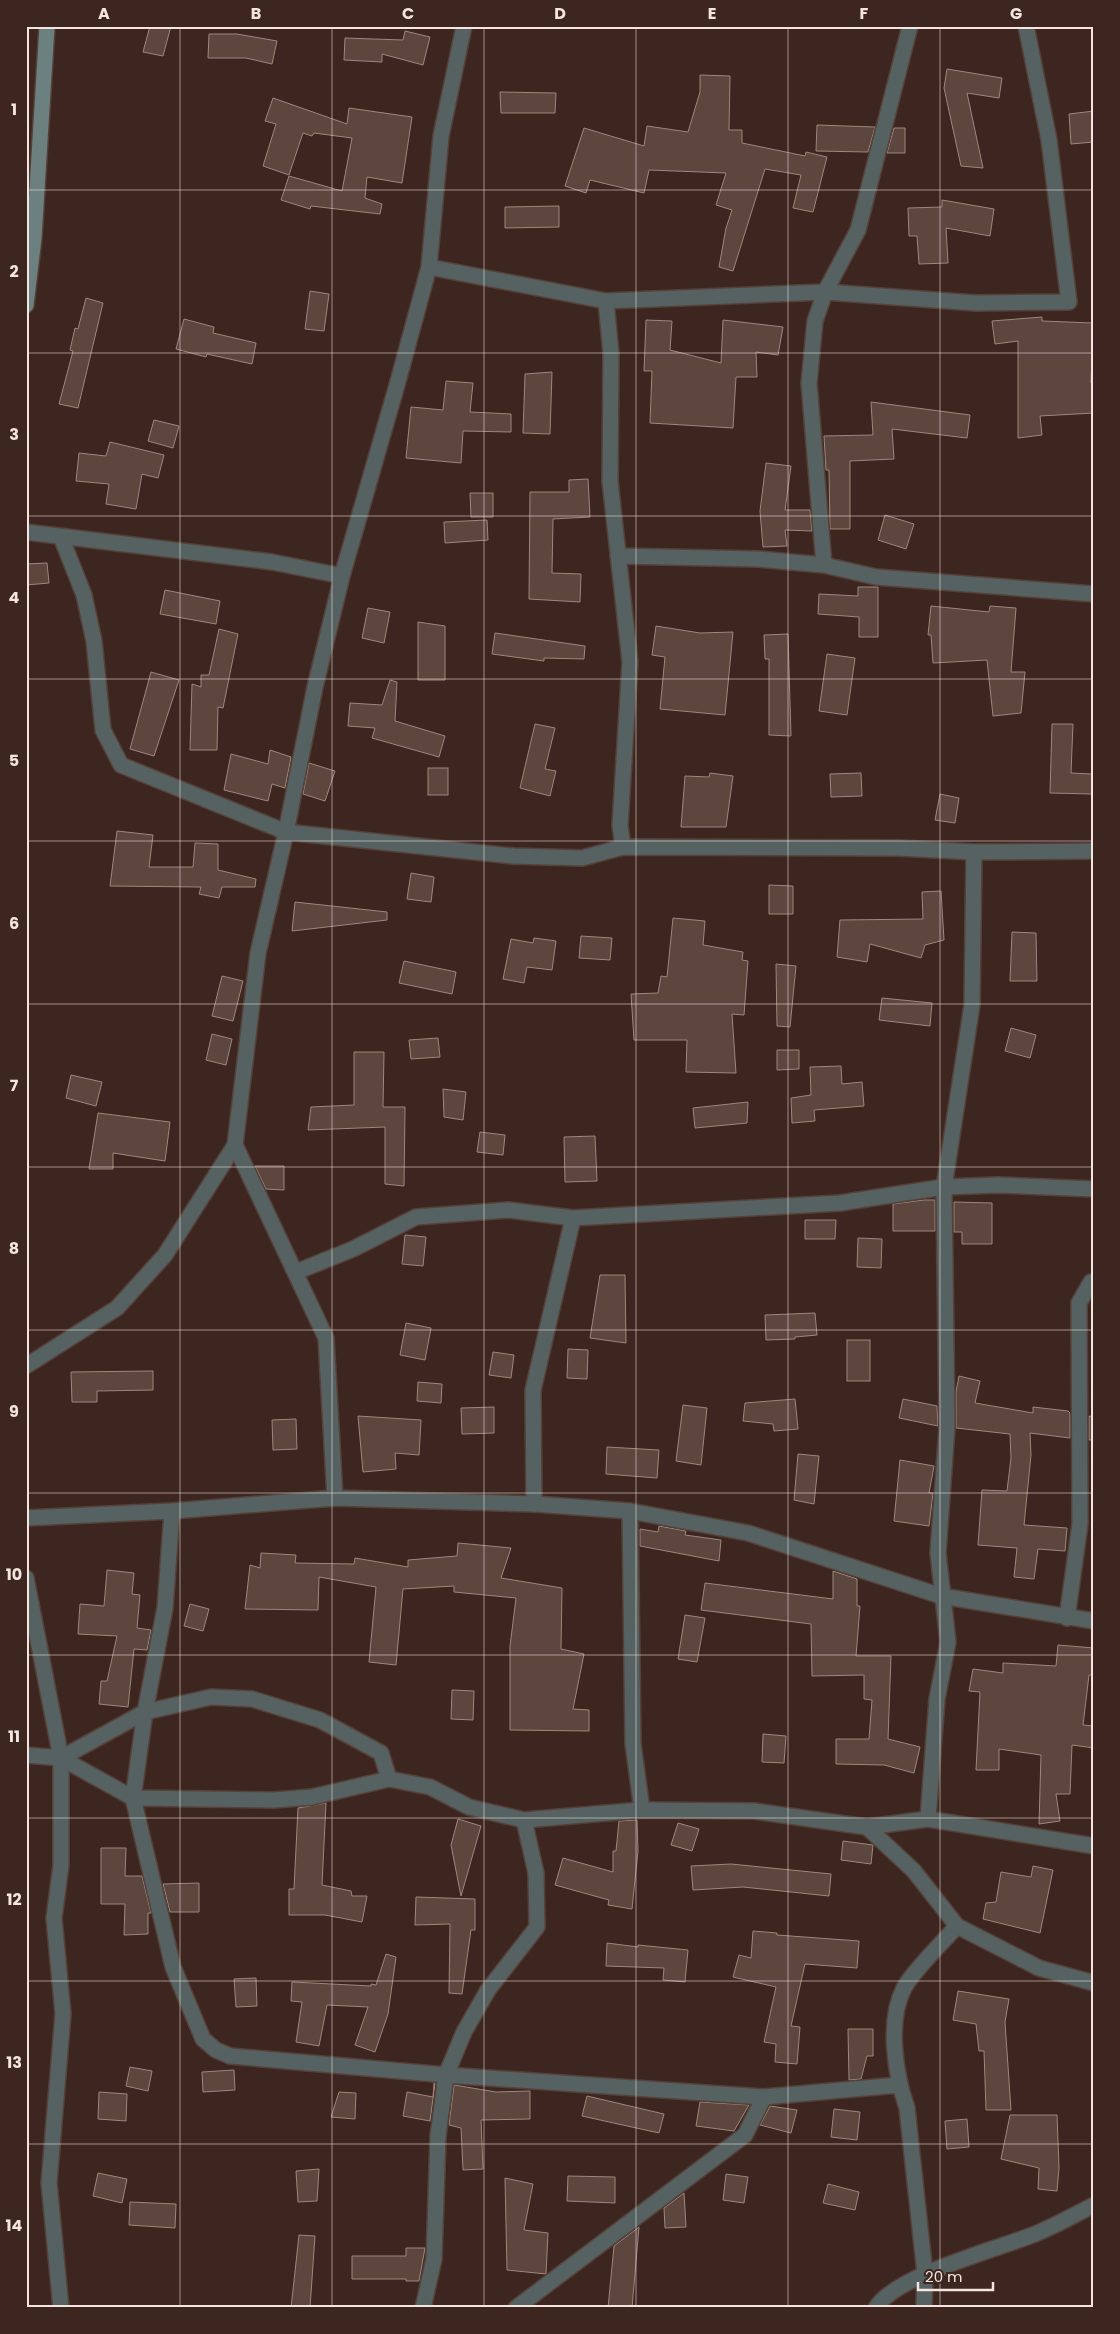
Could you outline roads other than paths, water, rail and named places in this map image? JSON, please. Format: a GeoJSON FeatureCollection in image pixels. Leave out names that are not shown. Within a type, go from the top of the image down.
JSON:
{"type":"FeatureCollection","features":[{"type":"Feature","properties":{"kind":"main road"},"geometry":{"type":"LineString","coordinates":[[26,305],[34,238],[47,26]]}},
{"type":"Feature","properties":{"kind":"street"},"geometry":{"type":"LineString","coordinates":[[26,1366],[117,1308],[165,1255],[235,1145],[258,953],[286,832],[315,687],[342,576],[429,267],[441,136],[464,26]]}},
{"type":"Feature","properties":{"kind":"street"},"geometry":{"type":"LineString","coordinates":[[824,565],[809,383],[815,321],[825,292],[858,230],[910,26]]}},
{"type":"Feature","properties":{"kind":"street"},"geometry":{"type":"LineString","coordinates":[[429,267],[606,301],[825,292],[976,303],[1069,302],[1049,140],[1026,26]]}},
{"type":"Feature","properties":{"kind":"street"},"geometry":{"type":"LineString","coordinates":[[606,301],[612,354],[610,481],[630,662],[620,826],[623,847]]}},
{"type":"Feature","properties":{"kind":"street"},"geometry":{"type":"LineString","coordinates":[[26,532],[264,560],[342,576]]}},
{"type":"Feature","properties":{"kind":"street"},"geometry":{"type":"LineString","coordinates":[[61,537],[84,595],[92,632],[103,730],[121,764],[286,832],[513,856],[582,858],[623,847],[899,848],[974,852],[1094,851]]}},
{"type":"Feature","properties":{"kind":"street"},"geometry":{"type":"LineString","coordinates":[[618,556],[758,559],[824,565],[876,577],[1094,594]]}},
{"type":"Feature","properties":{"kind":"street"},"geometry":{"type":"LineString","coordinates":[[928,1819],[937,1699],[948,1642],[938,1553],[947,1427],[944,1186],[972,1004],[974,852]]}},
{"type":"Feature","properties":{"kind":"street"},"geometry":{"type":"LineString","coordinates":[[235,1145],[326,1338],[335,1498]]}},
{"type":"Feature","properties":{"kind":"street"},"geometry":{"type":"LineString","coordinates":[[296,1272],[353,1249],[416,1217],[508,1210],[573,1218],[840,1203],[944,1186],[998,1185],[1094,1189]]}},
{"type":"Feature","properties":{"kind":"street"},"geometry":{"type":"LineString","coordinates":[[534,1504],[533,1390],[573,1218]]}},
{"type":"Feature","properties":{"kind":"street"},"geometry":{"type":"LineString","coordinates":[[1066,1618],[1080,1524],[1079,1303],[1091,1282],[1094,1284]]}},
{"type":"Feature","properties":{"kind":"street"},"geometry":{"type":"LineString","coordinates":[[26,1518],[172,1511],[335,1498],[534,1504],[630,1511],[748,1533],[942,1596],[1066,1618],[1094,1621]]}},
{"type":"Feature","properties":{"kind":"street"},"geometry":{"type":"LineString","coordinates":[[172,1511],[164,1608],[145,1712],[133,1798],[173,1967],[203,2039],[216,2050],[230,2056],[446,2076],[764,2097],[898,2085]]}},
{"type":"Feature","properties":{"kind":"street"},"geometry":{"type":"LineString","coordinates":[[630,1511],[633,1744],[642,1810]]}},
{"type":"Feature","properties":{"kind":"street"},"geometry":{"type":"LineString","coordinates":[[26,1578],[61,1758],[61,1865],[54,1918],[63,2014],[48,2183],[61,2308]]}},
{"type":"Feature","properties":{"kind":"street"},"geometry":{"type":"LineString","coordinates":[[61,1758],[145,1712],[211,1697],[252,1699],[320,1720],[361,1741],[381,1754],[389,1779]]}},
{"type":"Feature","properties":{"kind":"street"},"geometry":{"type":"LineString","coordinates":[[26,1755],[61,1758],[133,1798],[274,1800],[312,1797],[389,1779],[430,1787],[469,1807],[524,1820],[642,1810],[754,1811],[867,1827],[928,1819],[1094,1846]]}},
{"type":"Feature","properties":{"kind":"street"},"geometry":{"type":"LineString","coordinates":[[423,2308],[434,2259],[438,2136],[446,2076],[464,2032],[488,1990],[536,1927],[536,1873],[524,1820]]}},
{"type":"Feature","properties":{"kind":"street"},"geometry":{"type":"LineString","coordinates":[[867,1827],[914,1871],[957,1926],[1039,1968],[1094,1983]]}},
{"type":"Feature","properties":{"kind":"street"},"geometry":{"type":"LineString","coordinates":[[924,2308],[925,2274],[907,2108],[898,2085],[894,2015],[904,1986],[957,1926]]}},
{"type":"Feature","properties":{"kind":"street"},"geometry":{"type":"LineString","coordinates":[[516,2308],[745,2135],[764,2097]]}},
{"type":"Feature","properties":{"kind":"street"},"geometry":{"type":"LineString","coordinates":[[876,2308],[894,2289],[925,2274],[1036,2233],[1094,2206]]}}]}
